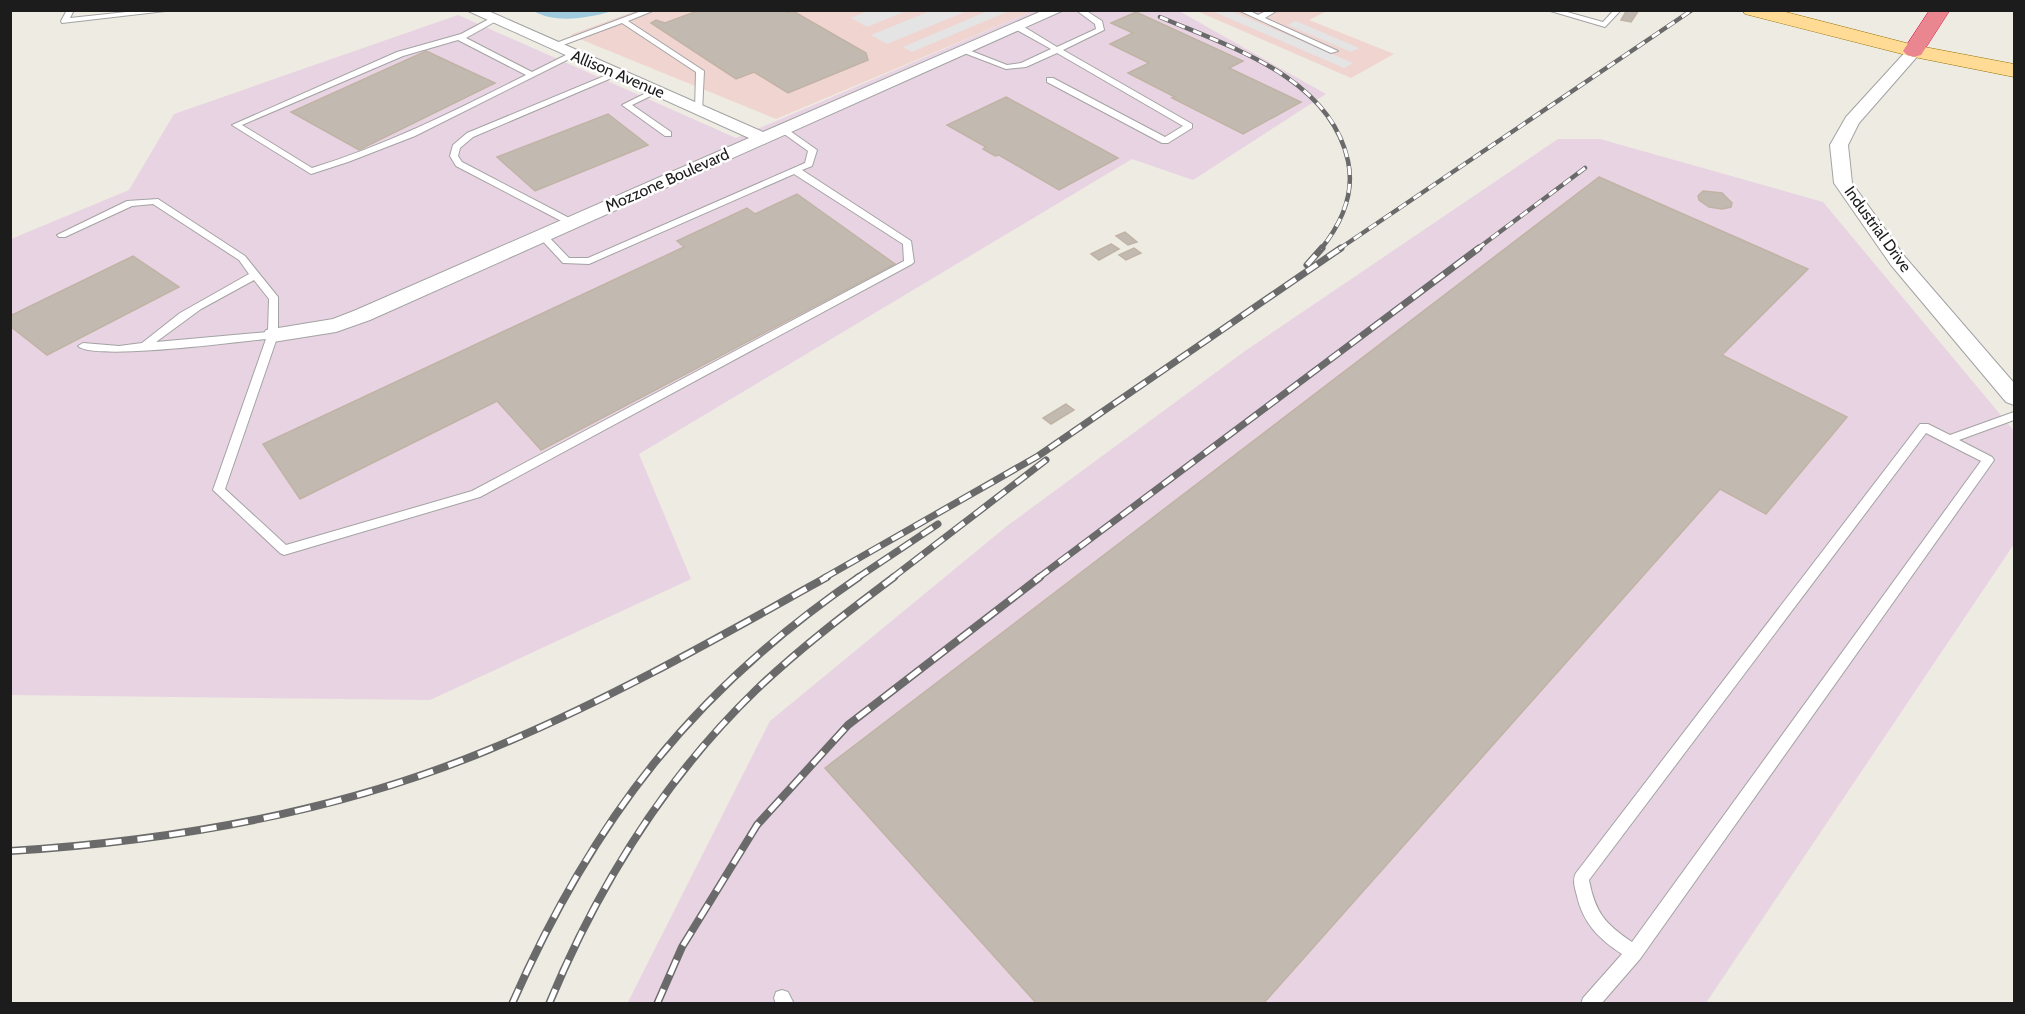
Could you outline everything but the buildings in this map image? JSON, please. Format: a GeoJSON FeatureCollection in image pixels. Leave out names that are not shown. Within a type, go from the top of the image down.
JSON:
{"type":"FeatureCollection","features":[{"type":"Feature","properties":{"kind":"highway"},"geometry":{"type":"LineString","coordinates":[[1914,51],[1940,10]]}},
{"type":"Feature","properties":{"kind":"main road"},"geometry":{"type":"LineString","coordinates":[[1752,10],[1914,51],[2014,81]]}},
{"type":"Feature","properties":{"kind":"main road"},"geometry":{"type":"LineString","coordinates":[[1914,51],[2014,71]]}},
{"type":"Feature","properties":{"kind":"street","name":"Allison Avenue"},"geometry":{"type":"LineString","coordinates":[[473,10],[763,138]]}},
{"type":"Feature","properties":{"kind":"street","name":"Mozzone Boulevard"},"geometry":{"type":"LineString","coordinates":[[273,335],[336,325],[354,318],[1057,10]]}},
{"type":"Feature","properties":{"kind":"street","name":"Industrial Drive"},"geometry":{"type":"LineString","coordinates":[[1914,51],[1852,121],[1839,145],[1843,183],[1898,261],[2014,397]]}},
{"type":"Feature","properties":{"kind":"lane"},"geometry":{"type":"LineString","coordinates":[[71,10],[65,21],[171,10]]}},
{"type":"Feature","properties":{"kind":"lane"},"geometry":{"type":"LineString","coordinates":[[552,46],[652,10]]}},
{"type":"Feature","properties":{"kind":"lane"},"geometry":{"type":"LineString","coordinates":[[963,51],[1006,67],[1023,65],[1100,30],[1099,23],[1079,10]]}},
{"type":"Feature","properties":{"kind":"lane"},"geometry":{"type":"LineString","coordinates":[[1241,10],[1334,51]]}},
{"type":"Feature","properties":{"kind":"lane"},"geometry":{"type":"LineString","coordinates":[[1258,18],[1275,10]]}},
{"type":"Feature","properties":{"kind":"lane"},"geometry":{"type":"LineString","coordinates":[[1550,10],[1605,25],[1618,10]]}},
{"type":"Feature","properties":{"kind":"lane"},"geometry":{"type":"LineString","coordinates":[[494,20],[458,37],[399,54],[236,125],[311,171],[348,160],[399,140],[573,55]]}},
{"type":"Feature","properties":{"kind":"lane"},"geometry":{"type":"LineString","coordinates":[[623,21],[700,71],[699,110]]}},
{"type":"Feature","properties":{"kind":"lane"},"geometry":{"type":"LineString","coordinates":[[1018,27],[1188,126],[1165,141],[1050,80]]}},
{"type":"Feature","properties":{"kind":"lane"},"geometry":{"type":"LineString","coordinates":[[458,37],[531,75]]}},
{"type":"Feature","properties":{"kind":"lane"},"geometry":{"type":"LineString","coordinates":[[570,222],[459,164],[454,156],[456,147],[470,135],[617,74]]}},
{"type":"Feature","properties":{"kind":"lane"},"geometry":{"type":"LineString","coordinates":[[657,91],[626,105],[668,134]]}},
{"type":"Feature","properties":{"kind":"lane"},"geometry":{"type":"LineString","coordinates":[[542,235],[566,261],[590,261],[809,164],[813,150],[783,129]]}},
{"type":"Feature","properties":{"kind":"lane"},"geometry":{"type":"LineString","coordinates":[[62,235],[130,203],[155,201],[242,258],[274,299],[273,335],[219,490],[284,550],[476,494],[909,262],[909,243],[795,170]]}},
{"type":"Feature","properties":{"kind":"lane"},"geometry":{"type":"LineString","coordinates":[[146,346],[166,326],[196,306],[255,275]]}},
{"type":"Feature","properties":{"kind":"lane"},"geometry":{"type":"LineString","coordinates":[[83,346],[119,349],[273,335]]}},
{"type":"Feature","properties":{"kind":"lane"},"geometry":{"type":"LineString","coordinates":[[1951,439],[2014,416]]}},
{"type":"Feature","properties":{"kind":"lane"},"geometry":{"type":"LineString","coordinates":[[1589,1004],[1634,953],[1988,460],[1924,427],[1581,878],[1584,904],[1600,929],[1634,953]]}},
{"type":"Feature","properties":{"kind":"shaded area"},"geometry":{"type":"Polygon","coordinates":[[[638,10],[1033,11],[776,119],[570,35],[638,10]]]}},
{"type":"Feature","properties":{"kind":"shaded area"},"geometry":{"type":"Polygon","coordinates":[[[870,10],[906,11],[867,27],[851,18],[870,10]]]}},
{"type":"Feature","properties":{"kind":"shaded area"},"geometry":{"type":"Polygon","coordinates":[[[990,10],[1009,11],[912,52],[903,47],[990,10]]]}},
{"type":"Feature","properties":{"kind":"shaded area"},"geometry":{"type":"Polygon","coordinates":[[[930,11],[967,11],[887,44],[871,35],[930,11]]]}},
{"type":"Feature","properties":{"kind":"shaded area"},"geometry":{"type":"Polygon","coordinates":[[[1033,11],[1179,11],[1326,94],[1193,180],[1132,159],[639,454],[691,579],[430,700],[11,695],[11,239],[129,190],[174,114],[458,15],[736,138],[1033,11]]]}},
{"type":"Feature","properties":{"kind":"shaded area"},"geometry":{"type":"Polygon","coordinates":[[[1197,11],[1327,11],[1309,20],[1394,54],[1351,78],[1197,11]]]}},
{"type":"Feature","properties":{"kind":"shaded area"},"geometry":{"type":"Polygon","coordinates":[[[1212,11],[1231,11],[1353,63],[1344,68],[1212,11]]]}},
{"type":"Feature","properties":{"kind":"shaded area"},"geometry":{"type":"Polygon","coordinates":[[[1295,21],[1359,48],[1351,52],[1288,25],[1295,21]]]}},
{"type":"Feature","properties":{"kind":"shaded area"},"geometry":{"type":"Polygon","coordinates":[[[1558,139],[1600,139],[1823,202],[2014,431],[2014,544],[1706,1003],[627,1004],[770,721],[1007,526],[1245,351],[1558,139]]]}},
{"type":"Feature","properties":{"kind":"water"},"geometry":{"type":"Polygon","coordinates":[[[534,11],[612,11],[583,18],[562,19],[534,11]]]}},
{"type":"Feature","properties":{"kind":"railway"},"geometry":{"type":"LineString","coordinates":[[1339,249],[1692,10]]}},
{"type":"Feature","properties":{"kind":"railway"},"geometry":{"type":"LineString","coordinates":[[1160,17],[1216,40],[1274,69],[1299,86],[1321,107],[1338,132],[1350,173],[1345,208],[1335,229],[1321,249]]}},
{"type":"Feature","properties":{"kind":"railway"},"geometry":{"type":"LineString","coordinates":[[1477,249],[1585,168]]}},
{"type":"Feature","properties":{"kind":"railway"},"geometry":{"type":"LineString","coordinates":[[1307,265],[1322,248]]}},
{"type":"Feature","properties":{"kind":"railway"},"geometry":{"type":"LineString","coordinates":[[824,578],[1038,456],[1341,248]]}},
{"type":"Feature","properties":{"kind":"railway"},"geometry":{"type":"LineString","coordinates":[[1038,578],[1479,248]]}},
{"type":"Feature","properties":{"kind":"railway"},"geometry":{"type":"LineString","coordinates":[[892,578],[1046,460]]}},
{"type":"Feature","properties":{"kind":"railway"},"geometry":{"type":"LineString","coordinates":[[857,578],[938,524]]}},
{"type":"Feature","properties":{"kind":"railway"},"geometry":{"type":"LineString","coordinates":[[10,851],[132,840],[253,820],[313,807],[431,772],[532,731],[617,691],[827,577]]}},
{"type":"Feature","properties":{"kind":"railway"},"geometry":{"type":"LineString","coordinates":[[512,1004],[543,938],[577,876],[613,818],[653,764],[697,714],[746,666],[799,621],[859,577]]}},
{"type":"Feature","properties":{"kind":"railway"},"geometry":{"type":"LineString","coordinates":[[549,1004],[568,960],[612,876],[636,836],[692,760],[723,724],[772,675],[894,577]]}},
{"type":"Feature","properties":{"kind":"railway"},"geometry":{"type":"LineString","coordinates":[[657,1004],[682,947],[757,825],[848,725],[1040,577]]}}]}
